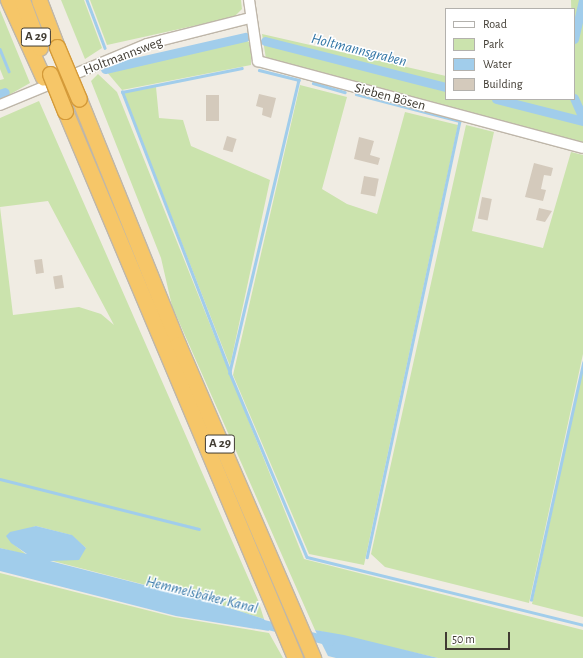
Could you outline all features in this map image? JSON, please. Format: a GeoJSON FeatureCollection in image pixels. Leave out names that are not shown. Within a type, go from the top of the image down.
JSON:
{"type":"FeatureCollection","features":[{"type":"Feature","properties":{"kind":"highway"},"geometry":{"type":"LineString","coordinates":[[8,0],[47,76]]}},
{"type":"Feature","properties":{"kind":"highway","name":"A 29"},"geometry":{"type":"LineString","coordinates":[[22,0],[47,76],[93,180],[295,658]]}},
{"type":"Feature","properties":{"kind":"highway","name":"A 29"},"geometry":{"type":"LineString","coordinates":[[39,0],[284,592],[313,658]]}},
{"type":"Feature","properties":{"kind":"highway"},"geometry":{"type":"LineString","coordinates":[[44,0],[58,47]]}},
{"type":"Feature","properties":{"kind":"street","name":"Sieben Bösen"},"geometry":{"type":"LineString","coordinates":[[249,0],[250,18],[258,61],[583,148]]}},
{"type":"Feature","properties":{"kind":"street","name":"Holtmannsweg"},"geometry":{"type":"LineString","coordinates":[[0,105],[147,44],[250,18]]}},
{"type":"Feature","properties":{"kind":"green space"},"geometry":{"type":"Polygon","coordinates":[[[61,0],[84,0],[102,48],[85,59],[61,0]]]}},
{"type":"Feature","properties":{"kind":"green space"},"geometry":{"type":"Polygon","coordinates":[[[90,0],[241,0],[242,9],[234,17],[107,45],[90,0]]]}},
{"type":"Feature","properties":{"kind":"green space"},"geometry":{"type":"Polygon","coordinates":[[[571,0],[583,0],[583,143],[266,59],[262,34],[445,76],[445,100],[575,100],[575,8],[571,8],[571,0]]]}},
{"type":"Feature","properties":{"kind":"green space"},"geometry":{"type":"Polygon","coordinates":[[[0,10],[30,83],[0,100],[0,80],[4,79],[0,69],[0,10]]]}},
{"type":"Feature","properties":{"kind":"green space"},"geometry":{"type":"Polygon","coordinates":[[[245,40],[251,43],[251,65],[122,90],[106,71],[245,40]]]}},
{"type":"Feature","properties":{"kind":"green space"},"geometry":{"type":"Polygon","coordinates":[[[98,74],[117,92],[304,559],[583,630],[583,658],[438,658],[315,630],[172,306],[161,258],[91,81],[98,74]]]}},
{"type":"Feature","properties":{"kind":"green space"},"geometry":{"type":"Polygon","coordinates":[[[300,85],[347,97],[322,189],[347,204],[377,214],[405,112],[458,125],[364,565],[309,554],[233,375],[300,85]]]}},
{"type":"Feature","properties":{"kind":"green space"},"geometry":{"type":"Polygon","coordinates":[[[156,87],[159,118],[183,120],[191,146],[270,180],[230,366],[123,93],[156,87]]]}},
{"type":"Feature","properties":{"kind":"green space"},"geometry":{"type":"Polygon","coordinates":[[[39,101],[258,600],[264,619],[215,603],[49,560],[86,548],[71,535],[36,526],[27,529],[12,543],[27,555],[0,548],[0,207],[0,118],[39,101]],[[48,201],[0,207],[13,315],[79,307],[101,314],[114,325],[48,201]]]}},
{"type":"Feature","properties":{"kind":"green space"},"geometry":{"type":"Polygon","coordinates":[[[466,125],[494,132],[472,231],[543,248],[571,152],[583,155],[583,354],[529,603],[385,567],[371,554],[466,125]]]}},
{"type":"Feature","properties":{"kind":"green space"},"geometry":{"type":"Polygon","coordinates":[[[583,368],[583,617],[532,604],[583,368]]]}},
{"type":"Feature","properties":{"kind":"green space"},"geometry":{"type":"Polygon","coordinates":[[[0,573],[174,617],[269,633],[283,658],[0,658],[0,573]]]}},
{"type":"Feature","properties":{"kind":"water"},"geometry":{"type":"Polygon","coordinates":[[[36,526],[72,535],[86,548],[79,560],[50,561],[215,603],[264,619],[269,631],[176,616],[0,571],[0,548],[27,554],[11,543],[6,536],[10,532],[36,526]]]}},
{"type":"Feature","properties":{"kind":"water"},"geometry":{"type":"Polygon","coordinates":[[[315,630],[344,635],[438,658],[336,658],[328,656],[315,630]]]}},
{"type":"Feature","properties":{"kind":"building"},"geometry":{"type":"Polygon","coordinates":[[[259,94],[276,98],[271,118],[262,115],[263,108],[256,106],[259,94]]]}},
{"type":"Feature","properties":{"kind":"building"},"geometry":{"type":"Polygon","coordinates":[[[206,95],[219,95],[219,121],[206,121],[206,95]]]}},
{"type":"Feature","properties":{"kind":"building"},"geometry":{"type":"Polygon","coordinates":[[[227,136],[237,139],[232,152],[223,149],[227,136]]]}},
{"type":"Feature","properties":{"kind":"building"},"geometry":{"type":"Polygon","coordinates":[[[359,137],[374,141],[370,155],[380,158],[378,165],[354,159],[359,137]]]}},
{"type":"Feature","properties":{"kind":"building"},"geometry":{"type":"Polygon","coordinates":[[[534,163],[553,168],[551,176],[544,175],[541,189],[546,190],[543,201],[525,197],[534,163]]]}},
{"type":"Feature","properties":{"kind":"building"},"geometry":{"type":"Polygon","coordinates":[[[364,176],[379,179],[375,197],[361,194],[364,176]]]}},
{"type":"Feature","properties":{"kind":"building"},"geometry":{"type":"Polygon","coordinates":[[[482,197],[492,199],[488,221],[478,219],[482,197]]]}},
{"type":"Feature","properties":{"kind":"building"},"geometry":{"type":"Polygon","coordinates":[[[539,208],[552,211],[545,222],[536,220],[539,208]]]}},
{"type":"Feature","properties":{"kind":"building"},"geometry":{"type":"Polygon","coordinates":[[[42,259],[44,273],[36,274],[34,260],[42,259]]]}},
{"type":"Feature","properties":{"kind":"building"},"geometry":{"type":"Polygon","coordinates":[[[62,275],[64,288],[55,289],[53,276],[62,275]]]}},
{"type":"Feature","properties":{"kind":"waterway"},"geometry":{"type":"LineString","coordinates":[[87,0],[105,48]]}},
{"type":"Feature","properties":{"kind":"waterway"},"geometry":{"type":"LineString","coordinates":[[575,35],[583,1]]}},
{"type":"Feature","properties":{"kind":"waterway","name":"Holtmannsgraben"},"geometry":{"type":"LineString","coordinates":[[105,69],[245,37]]}},
{"type":"Feature","properties":{"kind":"waterway","name":"Holtmannsgraben"},"geometry":{"type":"LineString","coordinates":[[265,41],[445,87]]}},
{"type":"Feature","properties":{"kind":"waterway"},"geometry":{"type":"LineString","coordinates":[[0,49],[9,71]]}},
{"type":"Feature","properties":{"kind":"waterway"},"geometry":{"type":"LineString","coordinates":[[230,373],[122,92],[242,68]]}},
{"type":"Feature","properties":{"kind":"waterway"},"geometry":{"type":"LineString","coordinates":[[259,70],[299,80],[230,373],[307,557],[583,625]]}},
{"type":"Feature","properties":{"kind":"waterway"},"geometry":{"type":"LineString","coordinates":[[313,83],[345,92]]}},
{"type":"Feature","properties":{"kind":"waterway","name":"Holtmannsgraben"},"geometry":{"type":"LineString","coordinates":[[0,94],[5,92]]}},
{"type":"Feature","properties":{"kind":"waterway"},"geometry":{"type":"LineString","coordinates":[[356,94],[460,121],[367,557]]}},
{"type":"Feature","properties":{"kind":"waterway","name":"Holtmannsgraben"},"geometry":{"type":"LineString","coordinates":[[500,100],[583,121]]}},
{"type":"Feature","properties":{"kind":"waterway"},"geometry":{"type":"LineString","coordinates":[[575,100],[583,118]]}},
{"type":"Feature","properties":{"kind":"waterway"},"geometry":{"type":"LineString","coordinates":[[531,600],[583,363]]}},
{"type":"Feature","properties":{"kind":"waterway"},"geometry":{"type":"LineString","coordinates":[[0,479],[199,529]]}},
{"type":"Feature","properties":{"kind":"waterway","name":"Hemmelsbäker Kanal"},"geometry":{"type":"LineString","coordinates":[[256,622],[330,641]]}}]}
